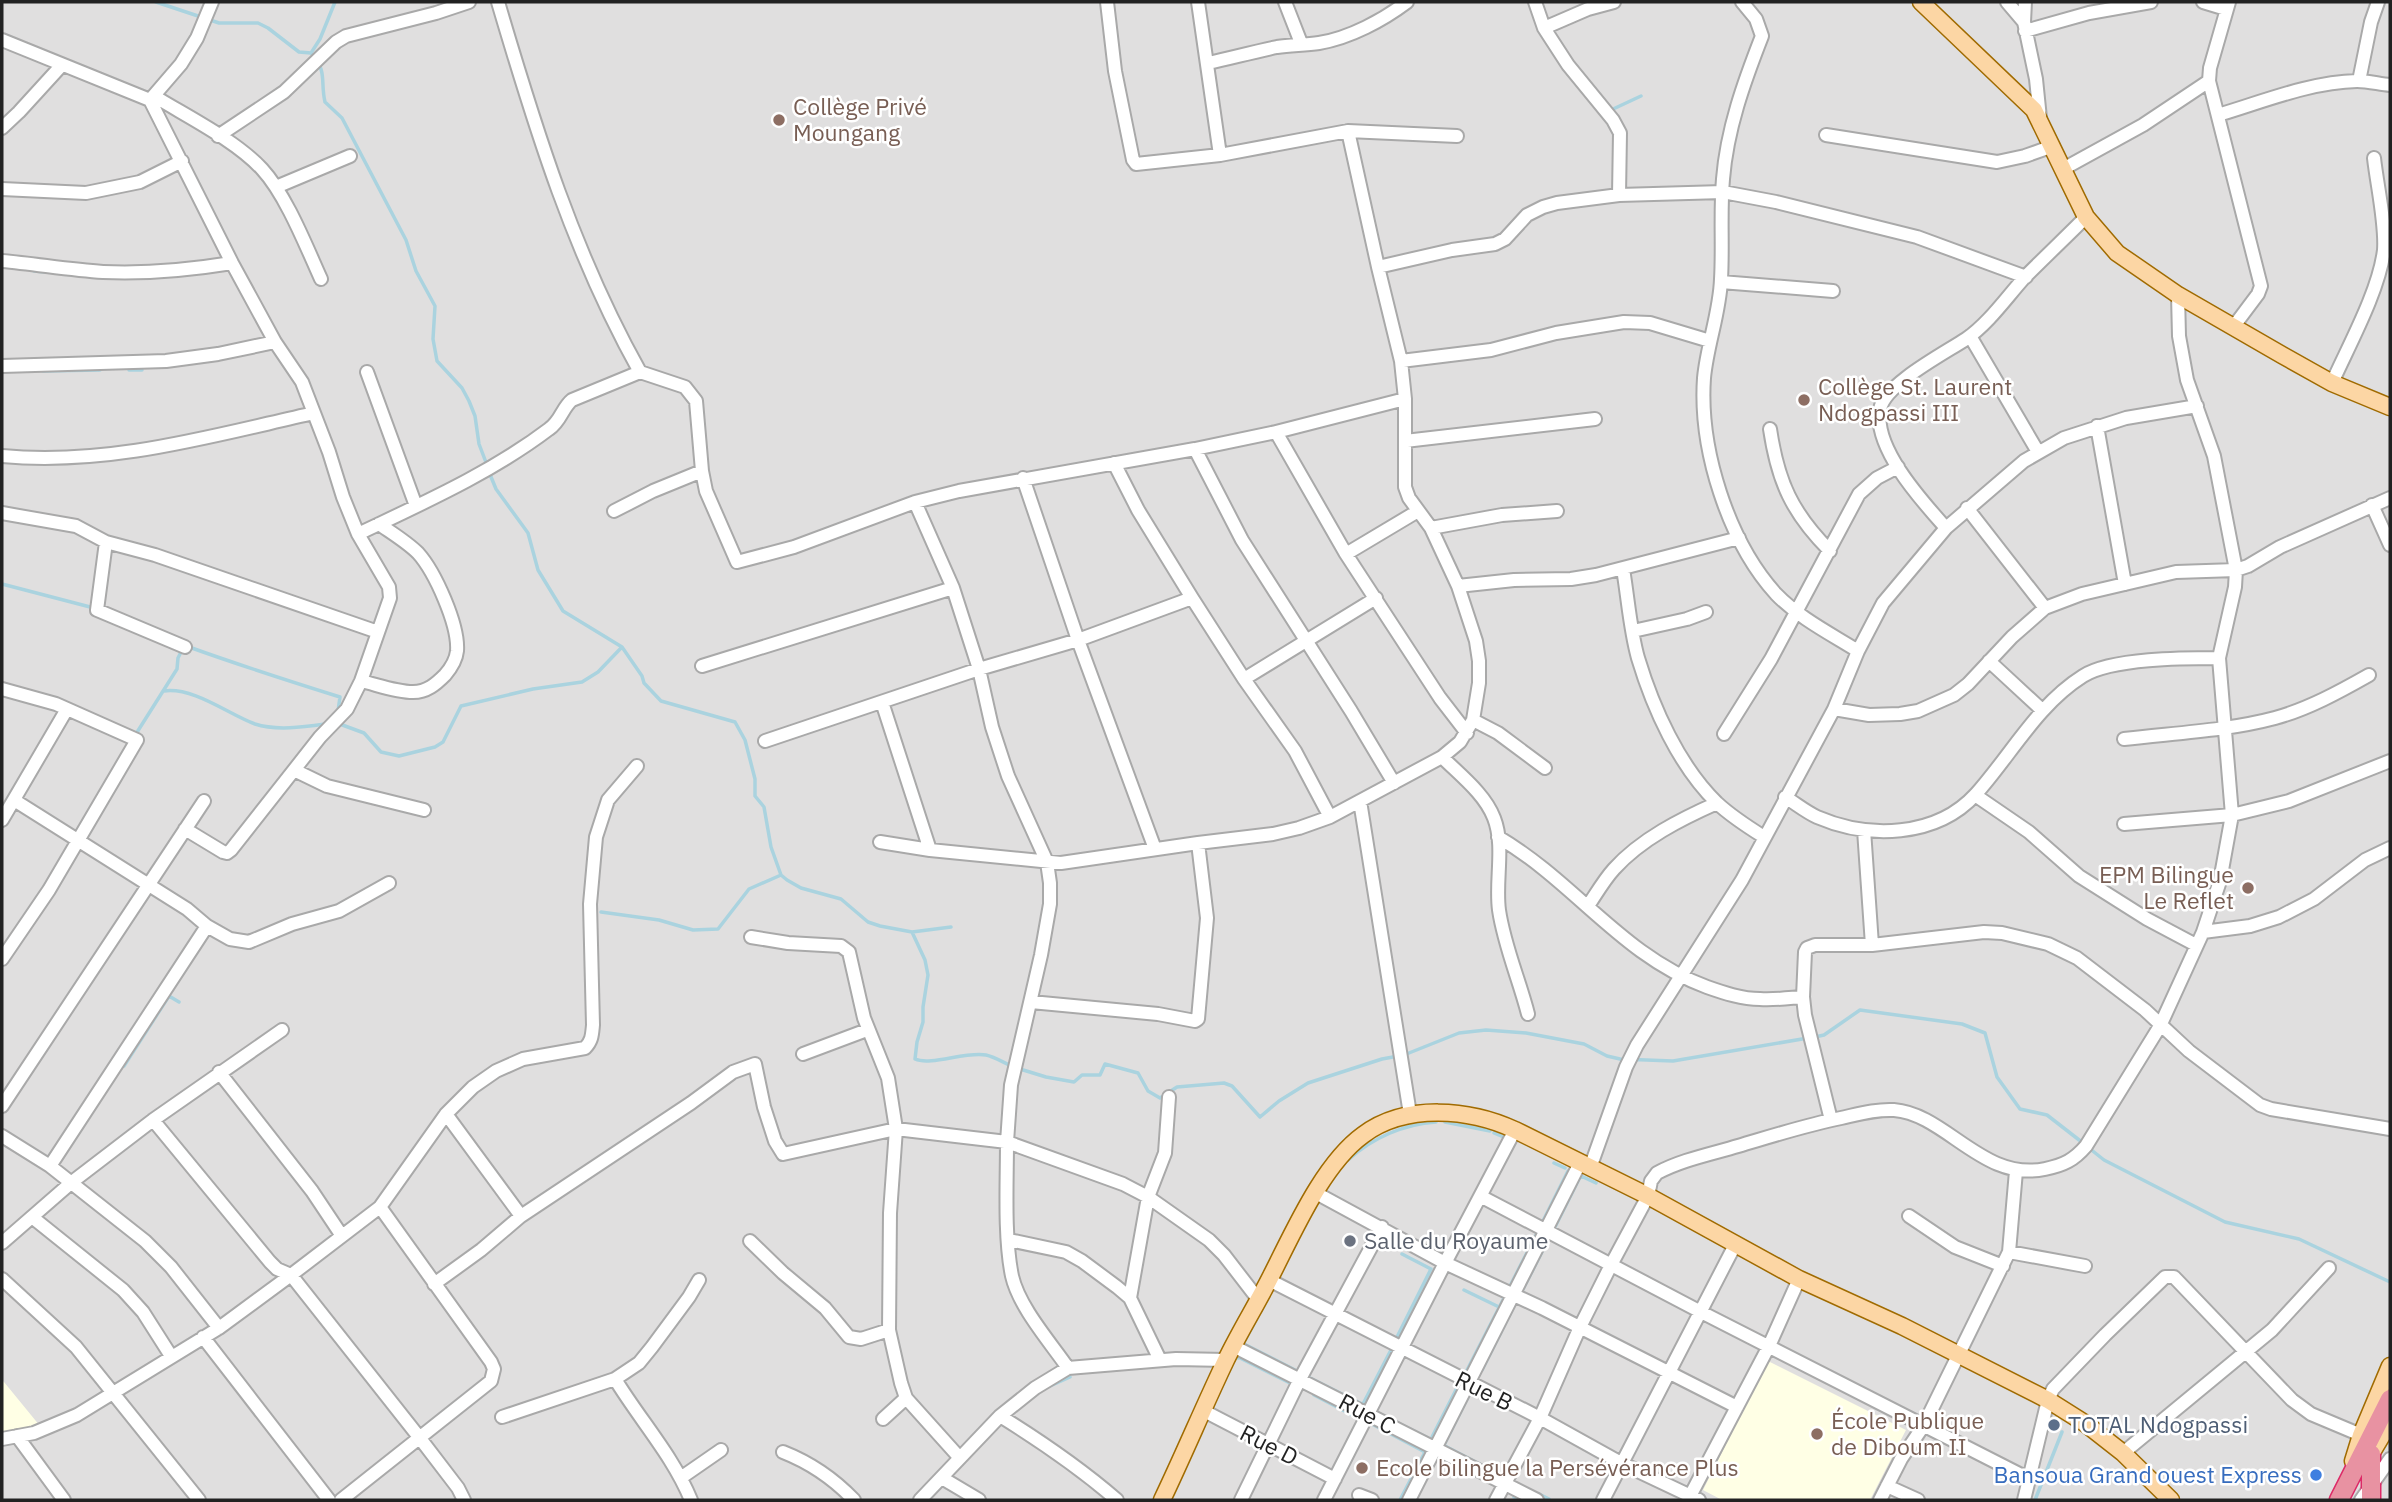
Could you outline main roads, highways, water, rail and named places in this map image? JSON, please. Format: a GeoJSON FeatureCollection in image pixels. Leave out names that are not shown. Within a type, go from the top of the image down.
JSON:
{"type":"FeatureCollection","features":[{"type":"Feature","properties":{"kind":"highway"},"geometry":{"type":"LineString","coordinates":[[2342,1498],[2371,1454],[2385,1422],[2390,1399]]}},
{"type":"Feature","properties":{"kind":"highway"},"geometry":{"type":"LineString","coordinates":[[2342,1498],[2371,1432],[2385,1422]]}},
{"type":"Feature","properties":{"kind":"highway"},"geometry":{"type":"LineString","coordinates":[[2367,1497],[2371,1454]]}},
{"type":"Feature","properties":{"kind":"main road"},"geometry":{"type":"LineString","coordinates":[[1922,2],[2028,103],[2040,118],[2086,217],[2117,253],[2178,295],[2332,383],[2390,407]]}},
{"type":"Feature","properties":{"kind":"main road"},"geometry":{"type":"LineString","coordinates":[[1162,1500],[1230,1353],[1328,1170],[1344,1151],[1364,1134],[1410,1114],[1477,1117],[1497,1122],[1648,1196],[1799,1279],[1890,1321],[2048,1401],[2086,1424],[2123,1454],[2171,1500]]}},
{"type":"Feature","properties":{"kind":"main road"},"geometry":{"type":"LineString","coordinates":[[2342,1498],[2361,1435],[2390,1366]]}},
{"type":"Feature","properties":{"kind":"waterway"},"geometry":{"type":"LineString","coordinates":[[156,2],[219,23],[258,23],[299,52],[311,53],[322,71],[325,102],[342,118],[406,240],[416,271],[435,306],[433,339],[437,361],[462,388],[469,401],[487,465]]}},
{"type":"Feature","properties":{"kind":"waterway"},"geometry":{"type":"LineString","coordinates":[[311,53],[320,39],[335,2]]}},
{"type":"Feature","properties":{"kind":"waterway"},"geometry":{"type":"LineString","coordinates":[[1611,110],[1641,96]]}},
{"type":"Feature","properties":{"kind":"waterway"},"geometry":{"type":"LineString","coordinates":[[34,271],[46,272]]}},
{"type":"Feature","properties":{"kind":"waterway"},"geometry":{"type":"LineString","coordinates":[[43,371],[100,370]]}},
{"type":"Feature","properties":{"kind":"waterway"},"geometry":{"type":"LineString","coordinates":[[129,370],[142,370]]}},
{"type":"Feature","properties":{"kind":"waterway"},"geometry":{"type":"LineString","coordinates":[[489,472],[496,489],[528,533],[538,570],[563,611],[622,647],[644,683],[661,701],[735,722],[745,740],[755,779],[755,796],[764,807],[771,847],[781,875],[801,888],[841,899],[868,922],[880,926],[912,932],[951,927]]}},
{"type":"Feature","properties":{"kind":"waterway"},"geometry":{"type":"LineString","coordinates":[[2,584],[94,608]]}},
{"type":"Feature","properties":{"kind":"waterway"},"geometry":{"type":"LineString","coordinates":[[189,647],[340,697],[338,711]]}},
{"type":"Feature","properties":{"kind":"waterway"},"geometry":{"type":"LineString","coordinates":[[337,723],[364,733],[381,752],[399,756],[435,747],[443,742],[461,706],[533,689],[582,682],[598,672],[622,647]]}},
{"type":"Feature","properties":{"kind":"waterway"},"geometry":{"type":"LineString","coordinates":[[134,737],[177,669],[182,650]]}},
{"type":"Feature","properties":{"kind":"waterway"},"geometry":{"type":"LineString","coordinates":[[164,691],[199,697],[263,726],[290,728],[325,724]]}},
{"type":"Feature","properties":{"kind":"waterway"},"geometry":{"type":"LineString","coordinates":[[601,912],[659,920],[693,930],[718,929],[749,889],[781,875]]}},
{"type":"Feature","properties":{"kind":"waterway"},"geometry":{"type":"LineString","coordinates":[[912,932],[925,960],[928,975],[923,1022],[915,1059],[930,1061],[978,1054],[1012,1066]]}},
{"type":"Feature","properties":{"kind":"waterway"},"geometry":{"type":"LineString","coordinates":[[124,1066],[169,996],[179,1002]]}},
{"type":"Feature","properties":{"kind":"waterway"},"geometry":{"type":"LineString","coordinates":[[1815,1037],[1824,1035],[1860,1010],[1962,1024],[1985,1033],[1997,1077],[2020,1109],[2047,1115],[2083,1143]]}},
{"type":"Feature","properties":{"kind":"waterway"},"geometry":{"type":"LineString","coordinates":[[1020,1069],[1074,1082],[1082,1075],[1100,1075],[1105,1064],[1138,1073],[1148,1091],[1160,1098],[1177,1087],[1224,1083],[1232,1086],[1260,1117],[1308,1083],[1382,1059],[1404,1055],[1459,1033],[1486,1030],[1526,1033],[1584,1044],[1607,1056],[1620,1059],[1673,1061],[1808,1038]]}},
{"type":"Feature","properties":{"kind":"waterway"},"geometry":{"type":"LineString","coordinates":[[1348,1160],[1367,1145],[1389,1134],[1436,1122]]}},
{"type":"Feature","properties":{"kind":"waterway"},"geometry":{"type":"LineString","coordinates":[[1445,1122],[1490,1131]]}},
{"type":"Feature","properties":{"kind":"waterway"},"geometry":{"type":"LineString","coordinates":[[1494,1133],[1506,1138]]}},
{"type":"Feature","properties":{"kind":"waterway"},"geometry":{"type":"LineString","coordinates":[[2089,1148],[2104,1160],[2225,1222],[2299,1239],[2390,1282]]}},
{"type":"Feature","properties":{"kind":"waterway"},"geometry":{"type":"LineString","coordinates":[[1554,1163],[1565,1168]]}},
{"type":"Feature","properties":{"kind":"waterway"},"geometry":{"type":"LineString","coordinates":[[1541,1225],[1568,1171]]}},
{"type":"Feature","properties":{"kind":"waterway"},"geometry":{"type":"LineString","coordinates":[[1581,1176],[1596,1183]]}},
{"type":"Feature","properties":{"kind":"waterway"},"geometry":{"type":"LineString","coordinates":[[1553,1231],[1580,1177]]}},
{"type":"Feature","properties":{"kind":"waterway"},"geometry":{"type":"LineString","coordinates":[[1509,1288],[1537,1233]]}},
{"type":"Feature","properties":{"kind":"waterway"},"geometry":{"type":"LineString","coordinates":[[1521,1293],[1546,1244]]}},
{"type":"Feature","properties":{"kind":"waterway"},"geometry":{"type":"LineString","coordinates":[[1395,1341],[1431,1269],[1402,1254]]}},
{"type":"Feature","properties":{"kind":"waterway"},"geometry":{"type":"LineString","coordinates":[[1464,1290],[1499,1307]]}},
{"type":"Feature","properties":{"kind":"waterway"},"geometry":{"type":"LineString","coordinates":[[1464,1376],[1505,1296]]}},
{"type":"Feature","properties":{"kind":"waterway"},"geometry":{"type":"LineString","coordinates":[[1482,1370],[1517,1300]]}},
{"type":"Feature","properties":{"kind":"waterway"},"geometry":{"type":"LineString","coordinates":[[1243,1344],[1257,1318]]}},
{"type":"Feature","properties":{"kind":"waterway"},"geometry":{"type":"LineString","coordinates":[[1244,1344],[1299,1372]]}},
{"type":"Feature","properties":{"kind":"waterway"},"geometry":{"type":"LineString","coordinates":[[1363,1404],[1392,1348]]}},
{"type":"Feature","properties":{"kind":"waterway"},"geometry":{"type":"LineString","coordinates":[[1238,1358],[1294,1385]]}},
{"type":"Feature","properties":{"kind":"waterway"},"geometry":{"type":"LineString","coordinates":[[1306,1376],[1362,1404]]}},
{"type":"Feature","properties":{"kind":"waterway"},"geometry":{"type":"LineString","coordinates":[[1050,1386],[1070,1377]]}},
{"type":"Feature","properties":{"kind":"waterway"},"geometry":{"type":"LineString","coordinates":[[1431,1439],[1460,1382]]}},
{"type":"Feature","properties":{"kind":"waterway"},"geometry":{"type":"LineString","coordinates":[[1444,1445],[1473,1387]]}},
{"type":"Feature","properties":{"kind":"waterway"},"geometry":{"type":"LineString","coordinates":[[1314,1395],[1358,1418]]}},
{"type":"Feature","properties":{"kind":"waterway"},"geometry":{"type":"LineString","coordinates":[[1374,1411],[1432,1440]]}},
{"type":"Feature","properties":{"kind":"waterway"},"geometry":{"type":"LineString","coordinates":[[1368,1422],[1425,1452]]}},
{"type":"Feature","properties":{"kind":"waterway"},"geometry":{"type":"LineString","coordinates":[[2035,1500],[2062,1432]]}},
{"type":"Feature","properties":{"kind":"waterway"},"geometry":{"type":"LineString","coordinates":[[1443,1445],[1485,1467]]}},
{"type":"Feature","properties":{"kind":"waterway"},"geometry":{"type":"LineString","coordinates":[[1400,1500],[1425,1452]]}},
{"type":"Feature","properties":{"kind":"waterway"},"geometry":{"type":"LineString","coordinates":[[1539,1494],[1549,1499]]}},
{"type":"Feature","properties":{"kind":"waterway"},"geometry":{"type":"LineString","coordinates":[[1514,1497],[1520,1500]]}},
{"type":"Feature","properties":{"kind":"place","name":"Collège Privé Moungang"},"geometry":{"type":"Point","coordinates":[779,120]}},
{"type":"Feature","properties":{"kind":"place","name":"Collège St. Laurent Ndogpassi III"},"geometry":{"type":"Point","coordinates":[1804,400]}},
{"type":"Feature","properties":{"kind":"place","name":"EPM Bilingue Le Reflet"},"geometry":{"type":"Point","coordinates":[2248,888]}},
{"type":"Feature","properties":{"kind":"place","name":"Salle du Royaume"},"geometry":{"type":"Point","coordinates":[1350,1241]}},
{"type":"Feature","properties":{"kind":"place","name":"TOTAL Ndogpassi"},"geometry":{"type":"Point","coordinates":[2054,1425]}},
{"type":"Feature","properties":{"kind":"place","name":"École Publique de Diboum II"},"geometry":{"type":"Point","coordinates":[1817,1434]}},
{"type":"Feature","properties":{"kind":"place","name":"Ecole bilingue la Persévérance Plus"},"geometry":{"type":"Point","coordinates":[1362,1468]}},
{"type":"Feature","properties":{"kind":"place","name":"Bansoua Grand ouest Express"},"geometry":{"type":"Point","coordinates":[2316,1475]}}]}
